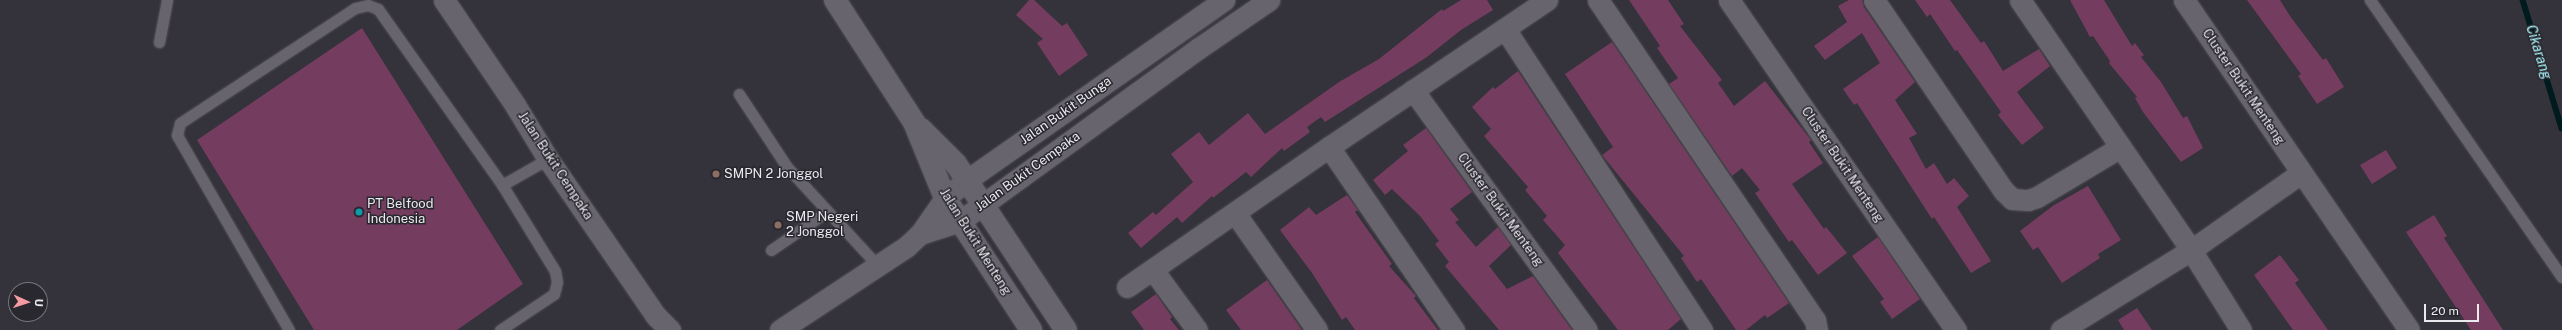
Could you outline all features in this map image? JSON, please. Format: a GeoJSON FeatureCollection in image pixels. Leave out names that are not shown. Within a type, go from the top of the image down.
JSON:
{"type":"FeatureCollection","features":[{"type":"Feature","properties":{"kind":"street","name":"Jalan Bukit Cempaka"},"geometry":{"type":"LineString","coordinates":[[444,0],[516,105],[548,159],[656,316],[670,330]]}},
{"type":"Feature","properties":{"kind":"street"},"geometry":{"type":"LineString","coordinates":[[835,0],[914,122]]}},
{"type":"Feature","properties":{"kind":"street","name":"Jalan Bukit Bunga"},"geometry":{"type":"LineString","coordinates":[[920,234],[946,198],[967,180],[1224,0]]}},
{"type":"Feature","properties":{"kind":"street","name":"Jalan Bukit Cempaka"},"geometry":{"type":"LineString","coordinates":[[780,330],[878,266],[920,234],[960,221],[1199,48],[1270,0]]}},
{"type":"Feature","properties":{"kind":"street"},"geometry":{"type":"LineString","coordinates":[[1127,287],[1328,147],[1547,0]]}},
{"type":"Feature","properties":{"kind":"street"},"geometry":{"type":"LineString","coordinates":[[1598,0],[1815,320],[1817,330]]}},
{"type":"Feature","properties":{"kind":"street","name":"Cluster Bukit Menteng"},"geometry":{"type":"LineString","coordinates":[[1729,0],[1956,330]]}},
{"type":"Feature","properties":{"kind":"street"},"geometry":{"type":"LineString","coordinates":[[1874,0],[2004,191],[2012,199],[2028,200],[2037,197],[2119,148]]}},
{"type":"Feature","properties":{"kind":"street"},"geometry":{"type":"LineString","coordinates":[[2020,0],[2119,148],[2191,250],[2241,330]]}},
{"type":"Feature","properties":{"kind":"street","name":"Cluster Bukit Menteng"},"geometry":{"type":"LineString","coordinates":[[2184,0],[2409,330]]}},
{"type":"Feature","properties":{"kind":"street"},"geometry":{"type":"LineString","coordinates":[[1184,27],[1199,48]]}},
{"type":"Feature","properties":{"kind":"street"},"geometry":{"type":"LineString","coordinates":[[1505,29],[1702,330]]}},
{"type":"Feature","properties":{"kind":"street","name":"Cluster Bukit Menteng"},"geometry":{"type":"LineString","coordinates":[[1413,90],[1587,330]]}},
{"type":"Feature","properties":{"kind":"street","name":"Jalan Bukit Menteng"},"geometry":{"type":"LineString","coordinates":[[914,122],[956,164],[1066,330]]}},
{"type":"Feature","properties":{"kind":"street","name":"Jalan Bukit Menteng"},"geometry":{"type":"LineString","coordinates":[[914,122],[946,198],[1031,330]]}},
{"type":"Feature","properties":{"kind":"street"},"geometry":{"type":"LineString","coordinates":[[1328,147],[1454,330]]}},
{"type":"Feature","properties":{"kind":"street"},"geometry":{"type":"LineString","coordinates":[[2061,330],[2191,250],[2301,173]]}},
{"type":"Feature","properties":{"kind":"street"},"geometry":{"type":"LineString","coordinates":[[1235,213],[1318,330]]}},
{"type":"Feature","properties":{"kind":"street"},"geometry":{"type":"LineString","coordinates":[[1153,270],[1197,330]]}},
{"type":"Feature","properties":{"kind":"lane"},"geometry":{"type":"LineString","coordinates":[[159,42],[168,0]]}},
{"type":"Feature","properties":{"kind":"lane"},"geometry":{"type":"LineString","coordinates":[[2370,0],[2562,277]]}},
{"type":"Feature","properties":{"kind":"lane"},"geometry":{"type":"LineString","coordinates":[[289,330],[177,135],[180,123],[355,8],[368,5],[378,9],[502,185],[555,271],[557,282],[554,294],[500,330]]}},
{"type":"Feature","properties":{"kind":"lane"},"geometry":{"type":"LineString","coordinates":[[738,94],[787,167],[826,212],[878,266]]}},
{"type":"Feature","properties":{"kind":"lane"},"geometry":{"type":"LineString","coordinates":[[502,185],[548,159]]}},
{"type":"Feature","properties":{"kind":"lane"},"geometry":{"type":"LineString","coordinates":[[770,250],[826,212]]}},
{"type":"Feature","properties":{"kind":"building"},"geometry":{"type":"Polygon","coordinates":[[[1029,0],[1034,0],[1062,26],[1067,23],[1088,55],[1059,76],[1037,43],[1043,39],[1016,15],[1029,0]]]}},
{"type":"Feature","properties":{"kind":"building"},"geometry":{"type":"Polygon","coordinates":[[[1461,0],[1487,0],[1493,10],[1461,30],[1427,57],[1325,122],[1321,117],[1307,127],[1310,132],[1284,151],[1282,148],[1251,177],[1246,172],[1213,198],[1212,196],[1182,223],[1177,217],[1141,248],[1128,233],[1153,212],[1156,215],[1193,182],[1171,154],[1199,132],[1209,145],[1248,113],[1265,134],[1339,82],[1379,59],[1442,9],[1443,11],[1461,0]]]}},
{"type":"Feature","properties":{"kind":"building"},"geometry":{"type":"Polygon","coordinates":[[[1629,0],[1668,0],[1684,24],[1680,26],[1722,80],[1718,83],[1734,106],[1765,81],[1811,140],[1809,142],[1823,163],[1792,184],[1824,229],[1826,227],[1847,253],[1818,275],[1792,240],[1789,242],[1755,193],[1760,190],[1742,168],[1732,176],[1669,84],[1678,78],[1657,48],[1660,46],[1629,0]]]}},
{"type":"Feature","properties":{"kind":"building"},"geometry":{"type":"Polygon","coordinates":[[[1849,0],[1862,0],[1864,7],[1915,82],[1895,100],[1917,134],[1909,138],[1926,169],[1934,163],[1947,184],[1954,178],[1969,196],[1957,207],[1991,261],[1971,273],[1934,217],[1932,219],[1857,103],[1854,105],[1843,89],[1880,63],[1862,33],[1825,60],[1814,46],[1847,22],[1838,6],[1849,0]]]}},
{"type":"Feature","properties":{"kind":"building"},"geometry":{"type":"Polygon","coordinates":[[[1915,0],[1950,0],[1981,43],[1984,41],[2003,71],[2039,49],[2050,66],[2017,92],[2044,128],[2022,145],[1998,115],[2001,112],[1957,50],[1955,51],[1930,14],[1927,17],[1915,0]]]}},
{"type":"Feature","properties":{"kind":"building"},"geometry":{"type":"Polygon","coordinates":[[[2070,0],[2104,0],[2132,46],[2135,43],[2144,55],[2141,57],[2161,82],[2183,118],[2187,116],[2203,148],[2181,162],[2143,112],[2135,98],[2137,97],[2109,63],[2110,61],[2093,36],[2090,37],[2070,0]]]}},
{"type":"Feature","properties":{"kind":"building"},"geometry":{"type":"Polygon","coordinates":[[[2247,0],[2280,0],[2323,60],[2326,58],[2344,87],[2317,104],[2298,76],[2301,74],[2247,0]]]}},
{"type":"Feature","properties":{"kind":"building","name":"PT Belfood Indonesia"},"geometry":{"type":"Polygon","coordinates":[[[362,28],[523,284],[457,330],[314,330],[197,140],[362,28]]]}},
{"type":"Feature","properties":{"kind":"building"},"geometry":{"type":"Polygon","coordinates":[[[1612,42],[1789,303],[1767,318],[1765,315],[1746,330],[1736,330],[1701,279],[1697,282],[1681,258],[1684,256],[1602,155],[1613,147],[1565,74],[1612,42]]]}},
{"type":"Feature","properties":{"kind":"building"},"geometry":{"type":"Polygon","coordinates":[[[1518,71],[1681,319],[1668,330],[1618,330],[1558,253],[1565,245],[1543,220],[1547,216],[1525,190],[1528,187],[1484,136],[1491,129],[1472,107],[1493,87],[1495,89],[1518,71]]]}},
{"type":"Feature","properties":{"kind":"building"},"geometry":{"type":"Polygon","coordinates":[[[1426,128],[1472,192],[1450,209],[1459,220],[1455,222],[1476,247],[1498,227],[1511,245],[1489,266],[1507,289],[1533,276],[1572,330],[1499,330],[1445,266],[1449,262],[1435,244],[1439,241],[1420,216],[1392,189],[1385,195],[1373,180],[1408,151],[1403,145],[1426,128]]]}},
{"type":"Feature","properties":{"kind":"building"},"geometry":{"type":"Polygon","coordinates":[[[2386,150],[2397,168],[2372,184],[2360,165],[2386,150]]]}},
{"type":"Feature","properties":{"kind":"building"},"geometry":{"type":"Polygon","coordinates":[[[2088,186],[2121,240],[2098,254],[2100,258],[2062,283],[2038,247],[2033,250],[2020,231],[2054,205],[2088,186]]]}},
{"type":"Feature","properties":{"kind":"building"},"geometry":{"type":"Polygon","coordinates":[[[1347,195],[1358,210],[1355,212],[1392,264],[1389,266],[1416,296],[1414,298],[1438,330],[1355,330],[1346,317],[1342,320],[1312,273],[1280,230],[1309,207],[1316,215],[1347,195]]]}},
{"type":"Feature","properties":{"kind":"building"},"geometry":{"type":"Polygon","coordinates":[[[2434,215],[2447,236],[2444,238],[2503,330],[2471,330],[2406,232],[2434,215]]]}},
{"type":"Feature","properties":{"kind":"building"},"geometry":{"type":"Polygon","coordinates":[[[1878,237],[1920,299],[1892,319],[1880,302],[1884,299],[1852,256],[1878,237]]]}},
{"type":"Feature","properties":{"kind":"building"},"geometry":{"type":"Polygon","coordinates":[[[2280,255],[2299,280],[2295,283],[2328,330],[2293,330],[2254,275],[2280,255]]]}},
{"type":"Feature","properties":{"kind":"building"},"geometry":{"type":"Polygon","coordinates":[[[1267,280],[1302,330],[1241,330],[1226,310],[1267,280]]]}},
{"type":"Feature","properties":{"kind":"building"},"geometry":{"type":"Polygon","coordinates":[[[1156,294],[1172,317],[1170,319],[1179,330],[1144,330],[1131,312],[1156,294]]]}},
{"type":"Feature","properties":{"kind":"building"},"geometry":{"type":"Polygon","coordinates":[[[2137,308],[2152,330],[2124,330],[2118,320],[2137,308]]]}},
{"type":"Feature","properties":{"kind":"waterway","name":"Cikarang"},"geometry":{"type":"LineString","coordinates":[[2523,0],[2562,128]]}},
{"type":"Feature","properties":{"kind":"place","name":"SMPN 2 Jonggol"},"geometry":{"type":"Point","coordinates":[716,174]}},
{"type":"Feature","properties":{"kind":"place","name":"PT Belfood Indonesia"},"geometry":{"type":"Point","coordinates":[359,212]}},
{"type":"Feature","properties":{"kind":"place","name":"SMP Negeri 2 Jonggol"},"geometry":{"type":"Point","coordinates":[778,225]}}]}
